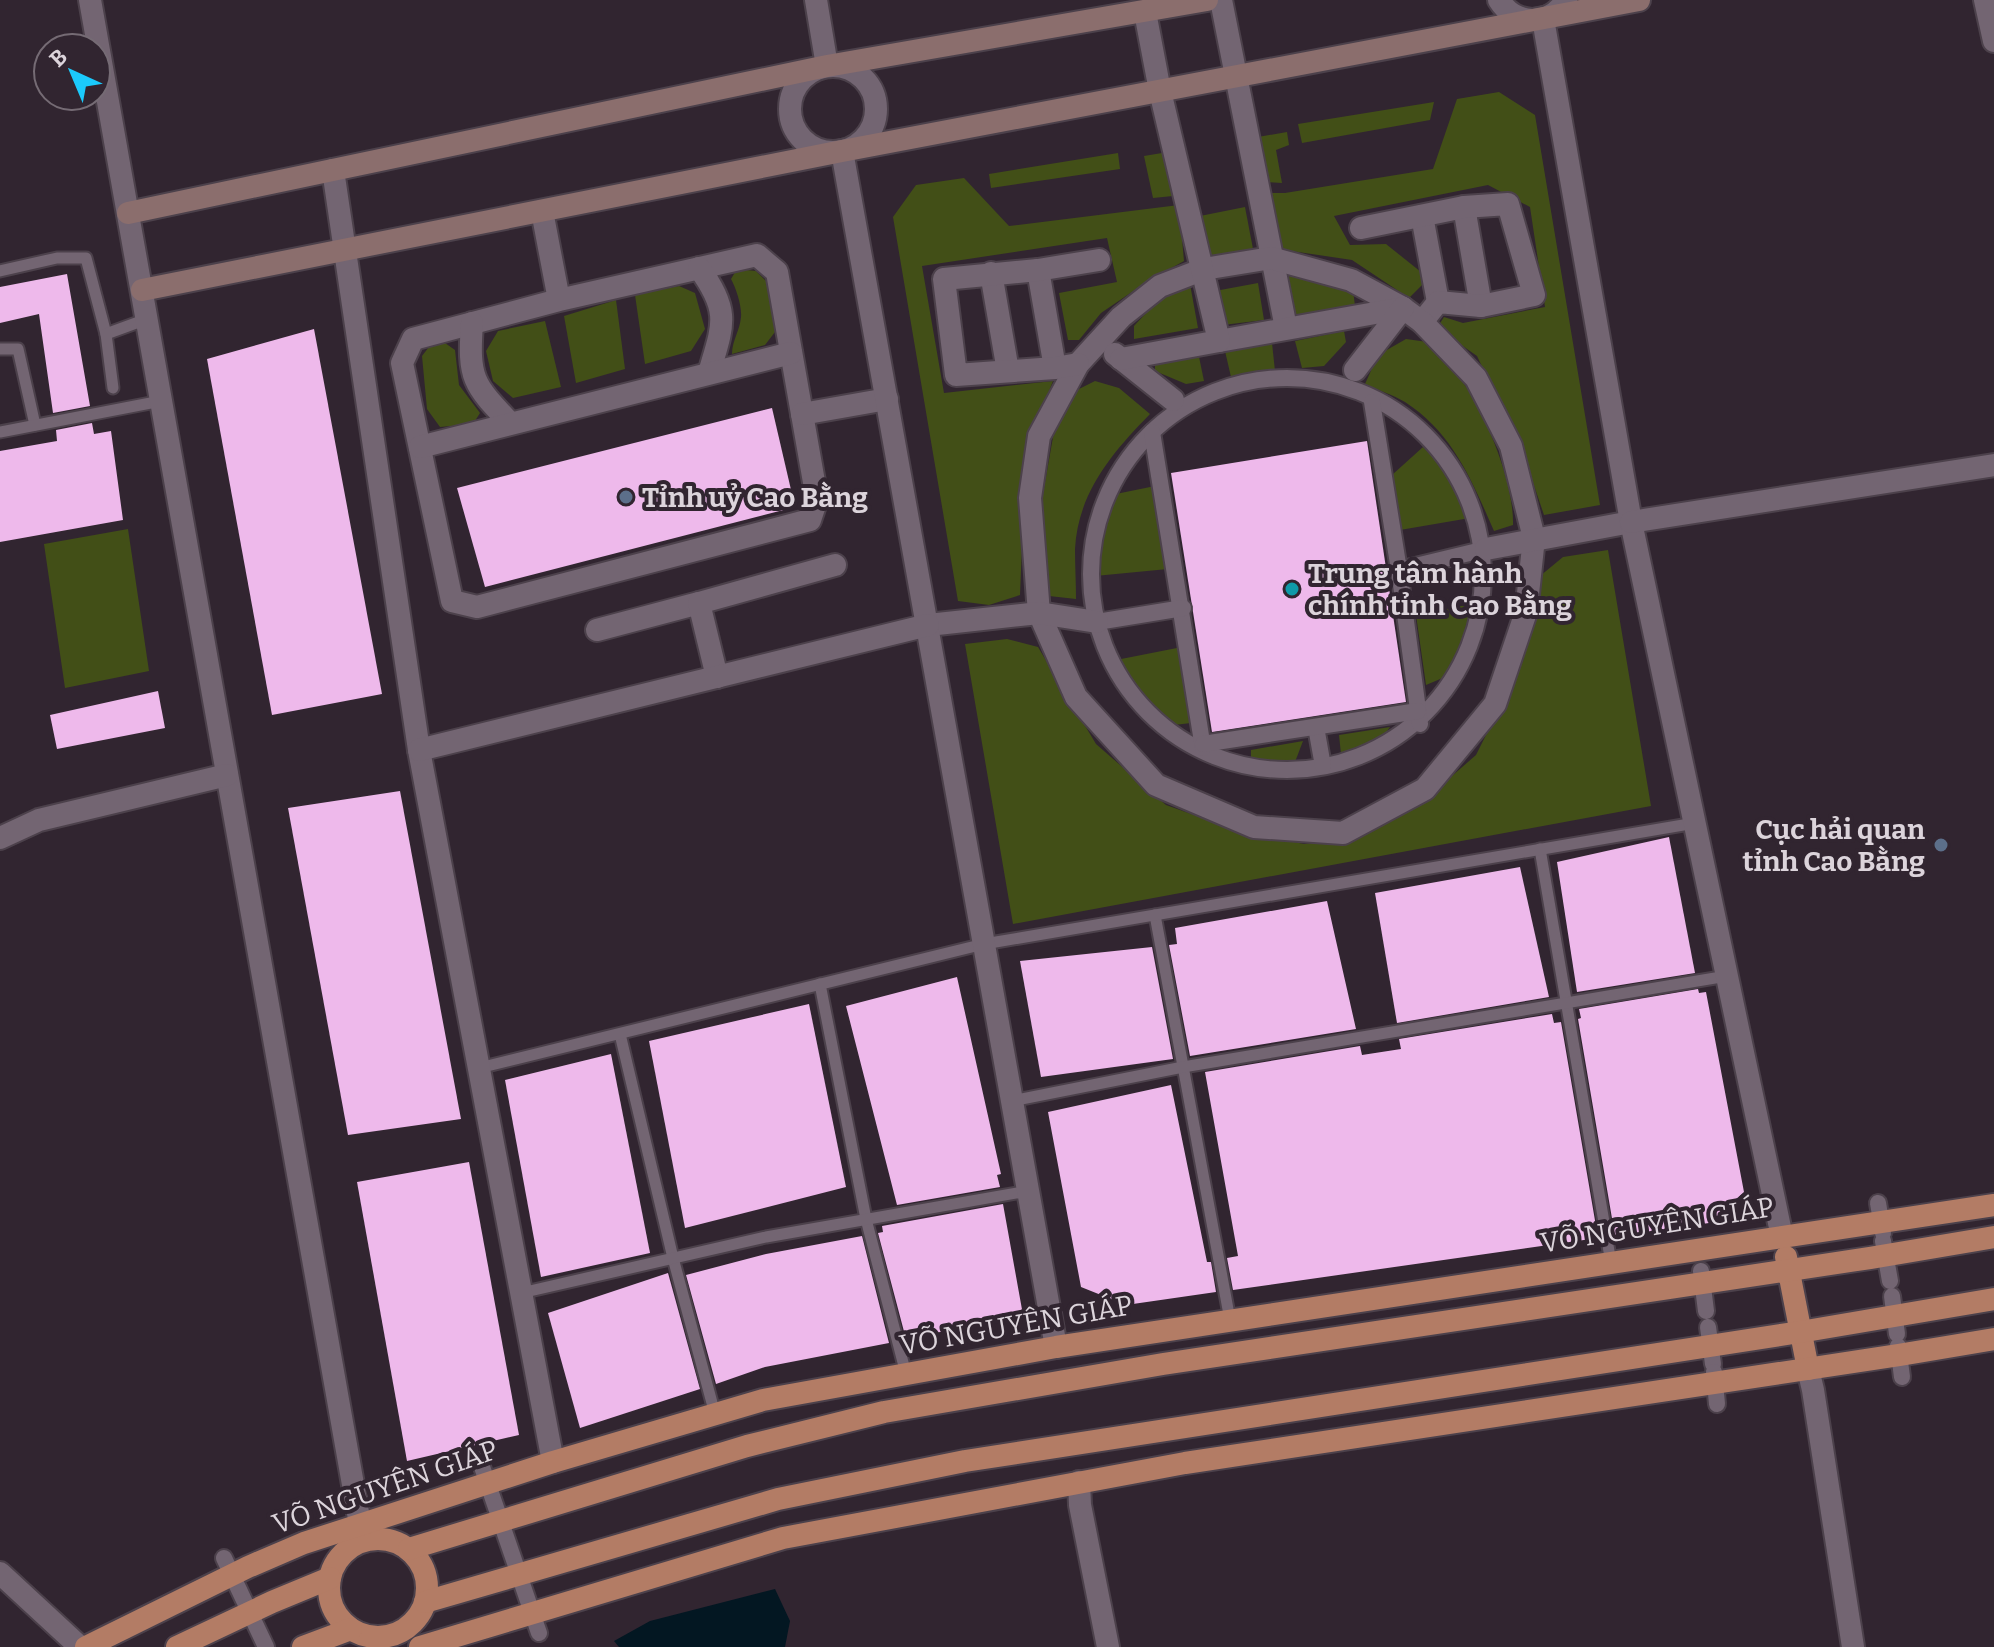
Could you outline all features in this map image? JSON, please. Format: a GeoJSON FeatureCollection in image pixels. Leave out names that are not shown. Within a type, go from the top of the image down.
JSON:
{"type":"FeatureCollection","features":[{"type":"Feature","properties":{"kind":"highway","name":"VÕ NGUYÊN GIÁP"},"geometry":{"type":"LineString","coordinates":[[86,1647],[228,1566],[304,1543],[362,1532],[487,1483],[763,1400],[1056,1347],[1611,1263],[1699,1260],[1789,1271],[1882,1231],[1994,1205]]}},
{"type":"Feature","properties":{"kind":"highway","name":"VÕ NGUYÊN GIÁP"},"geometry":{"type":"LineString","coordinates":[[362,1532],[409,1549],[816,1427],[884,1412],[1178,1361],[1699,1260],[1782,1237],[1882,1231],[1994,1237]]}},
{"type":"Feature","properties":{"kind":"highway"},"geometry":{"type":"LineString","coordinates":[[1782,1237],[1808,1369]]}},
{"type":"Feature","properties":{"kind":"highway"},"geometry":{"type":"LineString","coordinates":[[425,1602],[778,1499],[862,1480],[965,1461],[1712,1358],[1808,1369],[1896,1329],[1994,1299]]}},
{"type":"Feature","properties":{"kind":"highway"},"geometry":{"type":"LineString","coordinates":[[420,1647],[536,1623],[783,1538],[1185,1463],[1712,1358],[1800,1332],[1896,1329],[1994,1339]]}},
{"type":"Feature","properties":{"kind":"highway"},"geometry":{"type":"LineString","coordinates":[[1056,1347],[1063,1381]]}},
{"type":"Feature","properties":{"kind":"highway","name":"VÕ NGUYÊN GIÁP"},"geometry":{"type":"LineString","coordinates":[[330,1578],[338,1559],[362,1532]]}},
{"type":"Feature","properties":{"kind":"highway"},"geometry":{"type":"LineString","coordinates":[[177,1647],[330,1578],[333,1607],[351,1629],[371,1637],[395,1641],[416,1619],[425,1602],[428,1586],[425,1569],[409,1549]]}},
{"type":"Feature","properties":{"kind":"highway"},"geometry":{"type":"LineString","coordinates":[[303,1647],[351,1629]]}},
{"type":"Feature","properties":{"kind":"main road"},"geometry":{"type":"LineString","coordinates":[[128,213],[827,66],[1207,0]]}},
{"type":"Feature","properties":{"kind":"main road"},"geometry":{"type":"LineString","coordinates":[[142,290],[842,151],[1639,0]]}},
{"type":"Feature","properties":{"kind":"street"},"geometry":{"type":"LineString","coordinates":[[90,0],[362,1532]]}},
{"type":"Feature","properties":{"kind":"street"},"geometry":{"type":"LineString","coordinates":[[816,0],[827,66]]}},
{"type":"Feature","properties":{"kind":"street"},"geometry":{"type":"LineString","coordinates":[[1221,0],[1286,328]]}},
{"type":"Feature","properties":{"kind":"street"},"geometry":{"type":"LineString","coordinates":[[1499,0],[1508,12],[1531,21],[1555,14],[1566,0]]}},
{"type":"Feature","properties":{"kind":"street"},"geometry":{"type":"LineString","coordinates":[[1985,0],[1994,41]]}},
{"type":"Feature","properties":{"kind":"street"},"geometry":{"type":"LineString","coordinates":[[1145,12],[1160,91],[1219,341]]}},
{"type":"Feature","properties":{"kind":"street"},"geometry":{"type":"LineString","coordinates":[[1543,19],[1631,522],[1782,1237]]}},
{"type":"Feature","properties":{"kind":"street"},"geometry":{"type":"LineString","coordinates":[[827,66],[855,72],[873,94],[876,108],[867,135],[856,145],[842,151],[828,152],[803,141],[790,117],[794,90],[814,70],[827,66]]}},
{"type":"Feature","properties":{"kind":"street"},"geometry":{"type":"LineString","coordinates":[[842,151],[1056,1347]]}},
{"type":"Feature","properties":{"kind":"street"},"geometry":{"type":"LineString","coordinates":[[333,170],[419,750],[553,1462]]}},
{"type":"Feature","properties":{"kind":"street"},"geometry":{"type":"LineString","coordinates":[[1361,228],[1464,207],[1508,204],[1534,295],[1481,306],[1438,302]]}},
{"type":"Feature","properties":{"kind":"street"},"geometry":{"type":"LineString","coordinates":[[1464,207],[1481,306]]}},
{"type":"Feature","properties":{"kind":"street"},"geometry":{"type":"LineString","coordinates":[[542,211],[559,300]]}},
{"type":"Feature","properties":{"kind":"street"},"geometry":{"type":"LineString","coordinates":[[1422,216],[1438,302],[1422,322]]}},
{"type":"Feature","properties":{"kind":"street"},"geometry":{"type":"LineString","coordinates":[[757,255],[777,272],[817,499],[810,520],[477,607],[452,601],[402,363],[413,339],[559,300],[699,268],[757,255]]}},
{"type":"Feature","properties":{"kind":"street"},"geometry":{"type":"LineString","coordinates":[[1271,258],[1351,280],[1403,308],[1422,322],[1476,378],[1511,446],[1534,538],[1526,612],[1495,704],[1425,789],[1343,833],[1254,827],[1156,785],[1076,697],[1039,613],[1030,498],[1039,436],[1078,364],[1121,317],[1160,286],[1204,269],[1271,258]]}},
{"type":"Feature","properties":{"kind":"street"},"geometry":{"type":"LineString","coordinates":[[1078,364],[956,375],[944,279],[1038,270],[1099,260]]}},
{"type":"Feature","properties":{"kind":"street"},"geometry":{"type":"LineString","coordinates":[[699,268],[717,293],[723,325],[709,373]]}},
{"type":"Feature","properties":{"kind":"street"},"geometry":{"type":"LineString","coordinates":[[1038,270],[1055,368]]}},
{"type":"Feature","properties":{"kind":"street"},"geometry":{"type":"LineString","coordinates":[[991,273],[1008,371]]}},
{"type":"Feature","properties":{"kind":"street"},"geometry":{"type":"LineString","coordinates":[[1121,359],[1403,308]]}},
{"type":"Feature","properties":{"kind":"street"},"geometry":{"type":"LineString","coordinates":[[1339,390],[1403,308]]}},
{"type":"Feature","properties":{"kind":"street"},"geometry":{"type":"LineString","coordinates":[[472,323],[469,360],[480,391],[510,423]]}},
{"type":"Feature","properties":{"kind":"street"},"geometry":{"type":"LineString","coordinates":[[1099,340],[1174,407]]}},
{"type":"Feature","properties":{"kind":"street"},"geometry":{"type":"LineString","coordinates":[[420,447],[791,353]]}},
{"type":"Feature","properties":{"kind":"street"},"geometry":{"type":"LineString","coordinates":[[1286,380],[1339,390],[1385,408],[1453,465],[1475,500],[1486,549],[1482,601],[1467,658],[1442,696],[1419,718],[1369,749],[1323,766],[1257,767],[1203,746],[1157,720],[1126,687],[1103,646],[1089,590],[1089,533],[1108,480],[1174,407],[1250,383],[1286,380]]}},
{"type":"Feature","properties":{"kind":"street"},"geometry":{"type":"LineString","coordinates":[[802,414],[887,399]]}},
{"type":"Feature","properties":{"kind":"street"},"geometry":{"type":"LineString","coordinates":[[1372,402],[1419,718]]}},
{"type":"Feature","properties":{"kind":"street"},"geometry":{"type":"LineString","coordinates":[[1152,432],[1203,746]]}},
{"type":"Feature","properties":{"kind":"street"},"geometry":{"type":"LineString","coordinates":[[1399,570],[1534,538],[1994,465]]}},
{"type":"Feature","properties":{"kind":"street"},"geometry":{"type":"LineString","coordinates":[[597,630],[835,565]]}},
{"type":"Feature","properties":{"kind":"street"},"geometry":{"type":"LineString","coordinates":[[699,603],[717,677]]}},
{"type":"Feature","properties":{"kind":"street"},"geometry":{"type":"LineString","coordinates":[[419,750],[928,625],[1039,613],[1097,622],[1183,608]]}},
{"type":"Feature","properties":{"kind":"street"},"geometry":{"type":"LineString","coordinates":[[1203,746],[1316,727],[1419,718]]}},
{"type":"Feature","properties":{"kind":"street"},"geometry":{"type":"LineString","coordinates":[[1316,727],[1323,766]]}},
{"type":"Feature","properties":{"kind":"street"},"geometry":{"type":"LineString","coordinates":[[0,838],[39,820],[227,775]]}},
{"type":"Feature","properties":{"kind":"street"},"geometry":{"type":"LineString","coordinates":[[1882,1231],[1896,1329]]}},
{"type":"Feature","properties":{"kind":"street"},"geometry":{"type":"LineString","coordinates":[[1699,1260],[1712,1358]]}},
{"type":"Feature","properties":{"kind":"street"},"geometry":{"type":"LineString","coordinates":[[1808,1369],[1853,1647]]}},
{"type":"Feature","properties":{"kind":"street"},"geometry":{"type":"LineString","coordinates":[[480,1461],[536,1623]]}},
{"type":"Feature","properties":{"kind":"street"},"geometry":{"type":"LineString","coordinates":[[1079,1482],[1080,1505],[1108,1647]]}},
{"type":"Feature","properties":{"kind":"street"},"geometry":{"type":"LineString","coordinates":[[228,1566],[266,1647]]}},
{"type":"Feature","properties":{"kind":"street"},"geometry":{"type":"LineString","coordinates":[[0,1573],[80,1647]]}},
{"type":"Feature","properties":{"kind":"lane"},"geometry":{"type":"LineString","coordinates":[[0,271],[57,258],[86,258],[106,334],[113,388]]}},
{"type":"Feature","properties":{"kind":"lane"},"geometry":{"type":"LineString","coordinates":[[106,334],[147,319]]}},
{"type":"Feature","properties":{"kind":"lane"},"geometry":{"type":"LineString","coordinates":[[0,349],[18,349],[35,425]]}},
{"type":"Feature","properties":{"kind":"lane"},"geometry":{"type":"LineString","coordinates":[[0,432],[161,401]]}},
{"type":"Feature","properties":{"kind":"lane"},"geometry":{"type":"LineString","coordinates":[[479,1068],[984,944],[1695,823]]}},
{"type":"Feature","properties":{"kind":"lane"},"geometry":{"type":"LineString","coordinates":[[1540,849],[1611,1263]]}},
{"type":"Feature","properties":{"kind":"lane"},"geometry":{"type":"LineString","coordinates":[[1155,915],[1230,1320]]}},
{"type":"Feature","properties":{"kind":"lane"},"geometry":{"type":"LineString","coordinates":[[1012,1101],[1183,1067],[1727,976]]}},
{"type":"Feature","properties":{"kind":"lane"},"geometry":{"type":"LineString","coordinates":[[820,984],[866,1219],[906,1374]]}},
{"type":"Feature","properties":{"kind":"lane"},"geometry":{"type":"LineString","coordinates":[[620,1034],[673,1258],[715,1414]]}},
{"type":"Feature","properties":{"kind":"lane"},"geometry":{"type":"LineString","coordinates":[[521,1293],[766,1237],[1028,1191]]}},
{"type":"Feature","properties":{"kind":"green space"},"geometry":{"type":"Polygon","coordinates":[[[1499,92],[1535,115],[1600,505],[1544,515],[1523,453],[1477,356],[1437,328],[1444,317],[1463,323],[1545,307],[1530,207],[1488,185],[1334,216],[1350,245],[1386,244],[1426,276],[1409,298],[1352,260],[1278,249],[1267,193],[1285,193],[1433,169],[1457,99],[1499,92]]]}},
{"type":"Feature","properties":{"kind":"green space"},"geometry":{"type":"Polygon","coordinates":[[[1434,102],[1430,120],[1302,143],[1298,124],[1434,102]]]}},
{"type":"Feature","properties":{"kind":"green space"},"geometry":{"type":"Polygon","coordinates":[[[1287,132],[1289,145],[1276,150],[1282,183],[1263,182],[1258,137],[1287,132]]]}},
{"type":"Feature","properties":{"kind":"green space"},"geometry":{"type":"Polygon","coordinates":[[[1118,153],[1120,169],[991,188],[989,174],[1118,153]]]}},
{"type":"Feature","properties":{"kind":"green space"},"geometry":{"type":"Polygon","coordinates":[[[1162,153],[1173,196],[1153,198],[1144,156],[1162,153]]]}},
{"type":"Feature","properties":{"kind":"green space"},"geometry":{"type":"Polygon","coordinates":[[[964,178],[1009,226],[1179,205],[1184,261],[1101,313],[1079,340],[1068,340],[1059,293],[1117,282],[1107,238],[922,266],[944,393],[1053,381],[1026,450],[1020,595],[989,605],[958,601],[893,217],[916,185],[964,178]]]}},
{"type":"Feature","properties":{"kind":"green space"},"geometry":{"type":"Polygon","coordinates":[[[1245,207],[1253,249],[1209,257],[1200,216],[1245,207]]]}},
{"type":"Feature","properties":{"kind":"green space"},"geometry":{"type":"Polygon","coordinates":[[[737,269],[756,271],[767,282],[775,332],[765,345],[732,354],[741,317],[731,279],[737,269]]]}},
{"type":"Feature","properties":{"kind":"green space"},"geometry":{"type":"Polygon","coordinates":[[[1287,272],[1353,290],[1355,306],[1295,317],[1286,309],[1282,280],[1287,272]]]}},
{"type":"Feature","properties":{"kind":"green space"},"geometry":{"type":"Polygon","coordinates":[[[1258,283],[1264,320],[1223,325],[1215,291],[1258,283]]]}},
{"type":"Feature","properties":{"kind":"green space"},"geometry":{"type":"Polygon","coordinates":[[[1190,284],[1198,328],[1134,339],[1134,326],[1159,299],[1190,284]]]}},
{"type":"Feature","properties":{"kind":"green space"},"geometry":{"type":"Polygon","coordinates":[[[679,286],[695,293],[705,329],[691,351],[645,364],[635,295],[679,286]]]}},
{"type":"Feature","properties":{"kind":"green space"},"geometry":{"type":"Polygon","coordinates":[[[616,300],[625,369],[576,383],[564,316],[616,300]]]}},
{"type":"Feature","properties":{"kind":"green space"},"geometry":{"type":"Polygon","coordinates":[[[545,321],[561,387],[513,398],[493,381],[486,351],[498,331],[545,321]]]}},
{"type":"Feature","properties":{"kind":"green space"},"geometry":{"type":"Polygon","coordinates":[[[1344,331],[1346,342],[1324,366],[1302,368],[1295,341],[1344,331]]]}},
{"type":"Feature","properties":{"kind":"green space"},"geometry":{"type":"Polygon","coordinates":[[[1406,339],[1435,343],[1471,395],[1500,458],[1510,493],[1513,525],[1494,531],[1459,459],[1422,414],[1405,402],[1365,384],[1378,355],[1406,339]]]}},
{"type":"Feature","properties":{"kind":"green space"},"geometry":{"type":"Polygon","coordinates":[[[432,343],[445,343],[455,350],[459,385],[480,413],[473,424],[440,427],[427,409],[422,356],[432,343]]]}},
{"type":"Feature","properties":{"kind":"green space"},"geometry":{"type":"Polygon","coordinates":[[[1272,343],[1275,371],[1231,377],[1225,351],[1272,343]]]}},
{"type":"Feature","properties":{"kind":"green space"},"geometry":{"type":"Polygon","coordinates":[[[1198,352],[1204,381],[1186,384],[1155,371],[1155,359],[1198,352]]]}},
{"type":"Feature","properties":{"kind":"green space"},"geometry":{"type":"Polygon","coordinates":[[[1095,381],[1119,388],[1150,414],[1111,458],[1090,491],[1075,549],[1076,599],[1049,596],[1041,546],[1043,494],[1053,437],[1075,391],[1095,381]]]}},
{"type":"Feature","properties":{"kind":"green space"},"geometry":{"type":"Polygon","coordinates":[[[1423,447],[1456,481],[1470,518],[1400,530],[1392,475],[1423,447]]]}},
{"type":"Feature","properties":{"kind":"green space"},"geometry":{"type":"Polygon","coordinates":[[[1155,486],[1168,569],[1095,576],[1097,532],[1111,495],[1155,486]]]}},
{"type":"Feature","properties":{"kind":"green space"},"geometry":{"type":"Polygon","coordinates":[[[128,529],[149,671],[65,688],[44,544],[128,529]]]}},
{"type":"Feature","properties":{"kind":"green space"},"geometry":{"type":"Polygon","coordinates":[[[1608,550],[1651,806],[1013,924],[965,644],[1007,639],[1038,647],[1096,744],[1166,805],[1239,831],[1304,844],[1361,837],[1422,802],[1476,755],[1523,661],[1540,576],[1563,557],[1608,550]]]}},
{"type":"Feature","properties":{"kind":"green space"},"geometry":{"type":"Polygon","coordinates":[[[1476,603],[1466,638],[1445,677],[1426,685],[1416,615],[1476,603]]]}},
{"type":"Feature","properties":{"kind":"green space"},"geometry":{"type":"Polygon","coordinates":[[[1182,647],[1191,723],[1174,725],[1138,693],[1116,660],[1182,647]]]}},
{"type":"Feature","properties":{"kind":"green space"},"geometry":{"type":"Polygon","coordinates":[[[1390,727],[1380,741],[1341,754],[1339,735],[1390,727]]]}},
{"type":"Feature","properties":{"kind":"green space"},"geometry":{"type":"Polygon","coordinates":[[[1303,741],[1295,762],[1251,759],[1251,750],[1303,741]]]}},
{"type":"Feature","properties":{"kind":"water"},"geometry":{"type":"Polygon","coordinates":[[[775,1589],[790,1621],[785,1647],[619,1647],[614,1641],[650,1621],[775,1589]]]}},
{"type":"Feature","properties":{"kind":"building"},"geometry":{"type":"Polygon","coordinates":[[[67,274],[90,406],[53,413],[39,314],[0,323],[0,287],[67,274]]]}},
{"type":"Feature","properties":{"kind":"building"},"geometry":{"type":"Polygon","coordinates":[[[314,329],[382,694],[272,715],[207,359],[314,329]]]}},
{"type":"Feature","properties":{"kind":"building","name":"Tỉnh uỷ Cao Bằng"},"geometry":{"type":"Polygon","coordinates":[[[772,408],[795,507],[485,587],[457,488],[772,408]]]}},
{"type":"Feature","properties":{"kind":"building"},"geometry":{"type":"Polygon","coordinates":[[[92,423],[94,434],[111,431],[123,520],[0,542],[0,451],[57,441],[56,430],[92,423]]]}},
{"type":"Feature","properties":{"kind":"building","name":"Trung tâm hành chính tỉnh Cao Bằng"},"geometry":{"type":"Polygon","coordinates":[[[1367,441],[1406,702],[1212,732],[1171,473],[1367,441]]]}},
{"type":"Feature","properties":{"kind":"building"},"geometry":{"type":"Polygon","coordinates":[[[158,691],[165,728],[57,749],[50,715],[158,691]]]}},
{"type":"Feature","properties":{"kind":"building"},"geometry":{"type":"Polygon","coordinates":[[[400,791],[461,1119],[348,1135],[288,808],[400,791]]]}},
{"type":"Feature","properties":{"kind":"building"},"geometry":{"type":"Polygon","coordinates":[[[1669,837],[1695,973],[1577,992],[1557,862],[1669,837]]]}},
{"type":"Feature","properties":{"kind":"building"},"geometry":{"type":"Polygon","coordinates":[[[1520,867],[1549,997],[1397,1023],[1375,893],[1520,867]]]}},
{"type":"Feature","properties":{"kind":"building"},"geometry":{"type":"Polygon","coordinates":[[[1327,901],[1356,1029],[1190,1056],[1169,945],[1177,944],[1175,928],[1327,901]]]}},
{"type":"Feature","properties":{"kind":"building"},"geometry":{"type":"Polygon","coordinates":[[[1152,947],[1173,1059],[1041,1077],[1020,961],[1152,947]]]}},
{"type":"Feature","properties":{"kind":"building"},"geometry":{"type":"Polygon","coordinates":[[[957,977],[1001,1174],[997,1175],[1000,1187],[897,1205],[846,1006],[957,977]]]}},
{"type":"Feature","properties":{"kind":"building"},"geometry":{"type":"Polygon","coordinates":[[[1698,989],[1699,993],[1706,992],[1744,1192],[1709,1223],[1615,1236],[1578,1019],[1581,1018],[1579,1009],[1698,989]]]}},
{"type":"Feature","properties":{"kind":"building"},"geometry":{"type":"Polygon","coordinates":[[[809,1004],[846,1187],[685,1228],[649,1041],[809,1004]]]}},
{"type":"Feature","properties":{"kind":"building"},"geometry":{"type":"Polygon","coordinates":[[[1552,1014],[1554,1023],[1561,1022],[1598,1238],[1233,1290],[1227,1258],[1238,1256],[1205,1072],[1360,1046],[1362,1055],[1401,1049],[1399,1039],[1552,1014]]]}},
{"type":"Feature","properties":{"kind":"building"},"geometry":{"type":"Polygon","coordinates":[[[611,1054],[650,1253],[541,1277],[505,1080],[611,1054]]]}},
{"type":"Feature","properties":{"kind":"building"},"geometry":{"type":"Polygon","coordinates":[[[1171,1085],[1207,1262],[1211,1262],[1216,1292],[1126,1305],[1081,1287],[1048,1112],[1171,1085]]]}},
{"type":"Feature","properties":{"kind":"building"},"geometry":{"type":"Polygon","coordinates":[[[469,1162],[519,1435],[407,1461],[357,1182],[469,1162]]]}},
{"type":"Feature","properties":{"kind":"building"},"geometry":{"type":"Polygon","coordinates":[[[1003,1204],[1023,1315],[906,1339],[878,1233],[883,1232],[882,1226],[1003,1204]]]}},
{"type":"Feature","properties":{"kind":"building"},"geometry":{"type":"Polygon","coordinates":[[[862,1236],[889,1343],[765,1367],[716,1384],[686,1275],[766,1254],[862,1236]]]}},
{"type":"Feature","properties":{"kind":"building"},"geometry":{"type":"Polygon","coordinates":[[[668,1273],[700,1389],[580,1428],[548,1313],[668,1273]]]}},
{"type":"Feature","properties":{"kind":"place","name":"Tỉnh uỷ Cao Bằng"},"geometry":{"type":"Point","coordinates":[626,497]}},
{"type":"Feature","properties":{"kind":"place","name":"Trung tâm hành chính tỉnh Cao Bằng"},"geometry":{"type":"Point","coordinates":[1292,589]}},
{"type":"Feature","properties":{"kind":"place","name":"Cục hải quan tỉnh Cao Bằng"},"geometry":{"type":"Point","coordinates":[1941,845]}}]}
